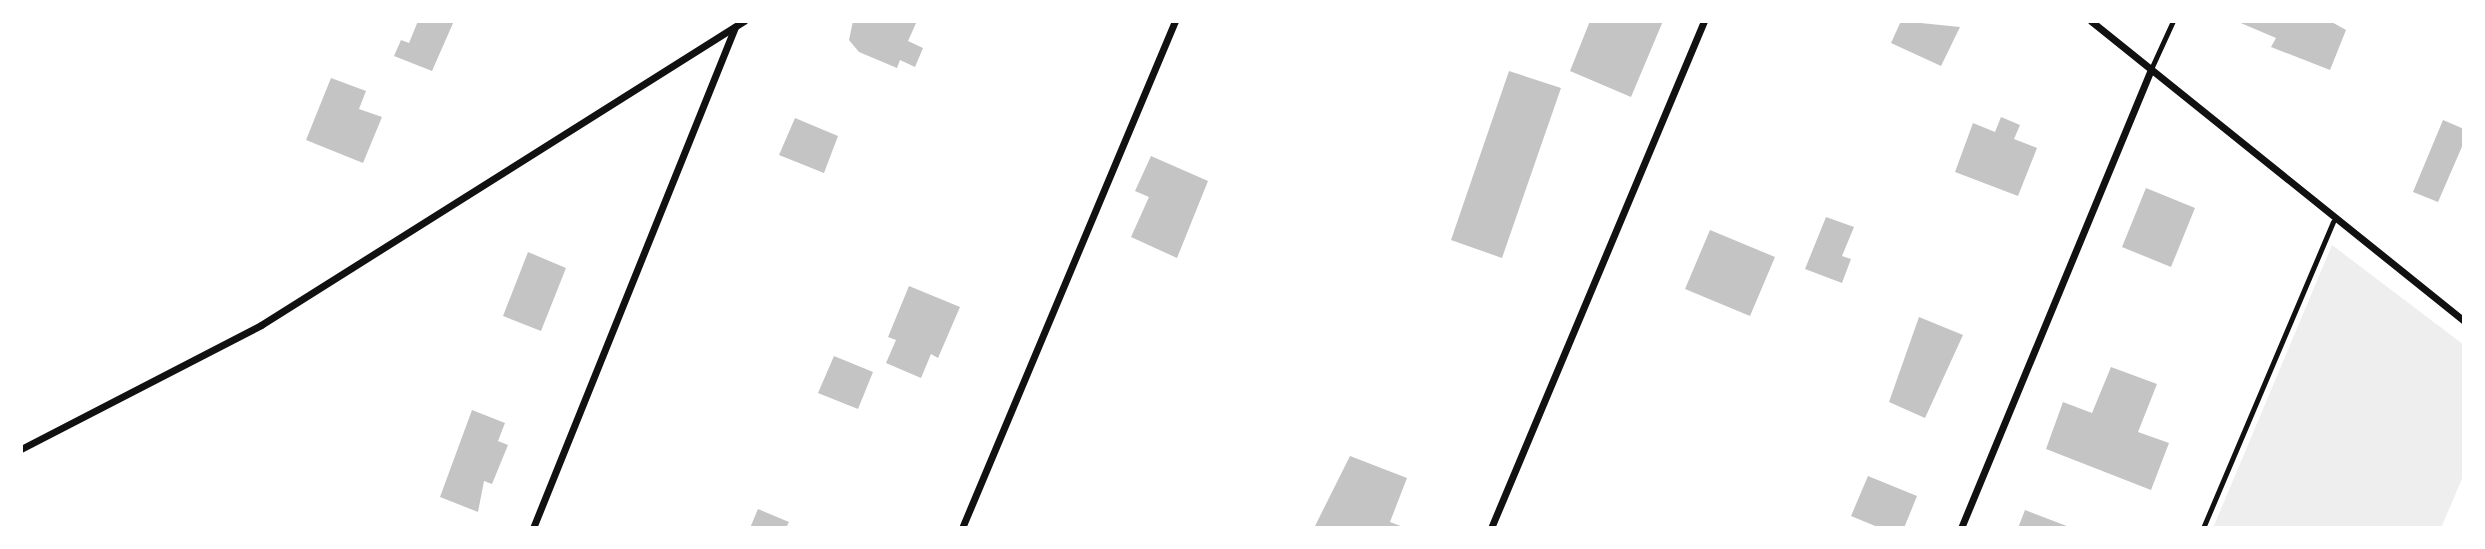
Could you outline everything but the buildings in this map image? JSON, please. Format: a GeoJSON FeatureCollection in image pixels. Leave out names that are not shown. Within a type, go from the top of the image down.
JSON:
{"type":"FeatureCollection","features":[{"type":"Feature","properties":{"kind":"street"},"geometry":{"type":"LineString","coordinates":[[21,449],[261,325],[744,21]]}},
{"type":"Feature","properties":{"kind":"street"},"geometry":{"type":"LineString","coordinates":[[962,528],[1175,21]]}},
{"type":"Feature","properties":{"kind":"street"},"geometry":{"type":"LineString","coordinates":[[1491,528],[1704,21]]}},
{"type":"Feature","properties":{"kind":"street"},"geometry":{"type":"LineString","coordinates":[[2091,21],[2333,221],[2464,321]]}},
{"type":"Feature","properties":{"kind":"street"},"geometry":{"type":"LineString","coordinates":[[533,528],[736,26]]}},
{"type":"Feature","properties":{"kind":"street"},"geometry":{"type":"LineString","coordinates":[[1961,528],[2151,69]]}},
{"type":"Feature","properties":{"kind":"lane"},"geometry":{"type":"LineString","coordinates":[[2151,69],[2173,21]]}},
{"type":"Feature","properties":{"kind":"lane"},"geometry":{"type":"LineString","coordinates":[[2203,528],[2333,221]]}},
{"type":"Feature","properties":{"kind":"shaded area"},"geometry":{"type":"Polygon","coordinates":[[[2332,245],[2464,345],[2464,474],[2441,528],[2213,528],[2332,245]]]}}]}
